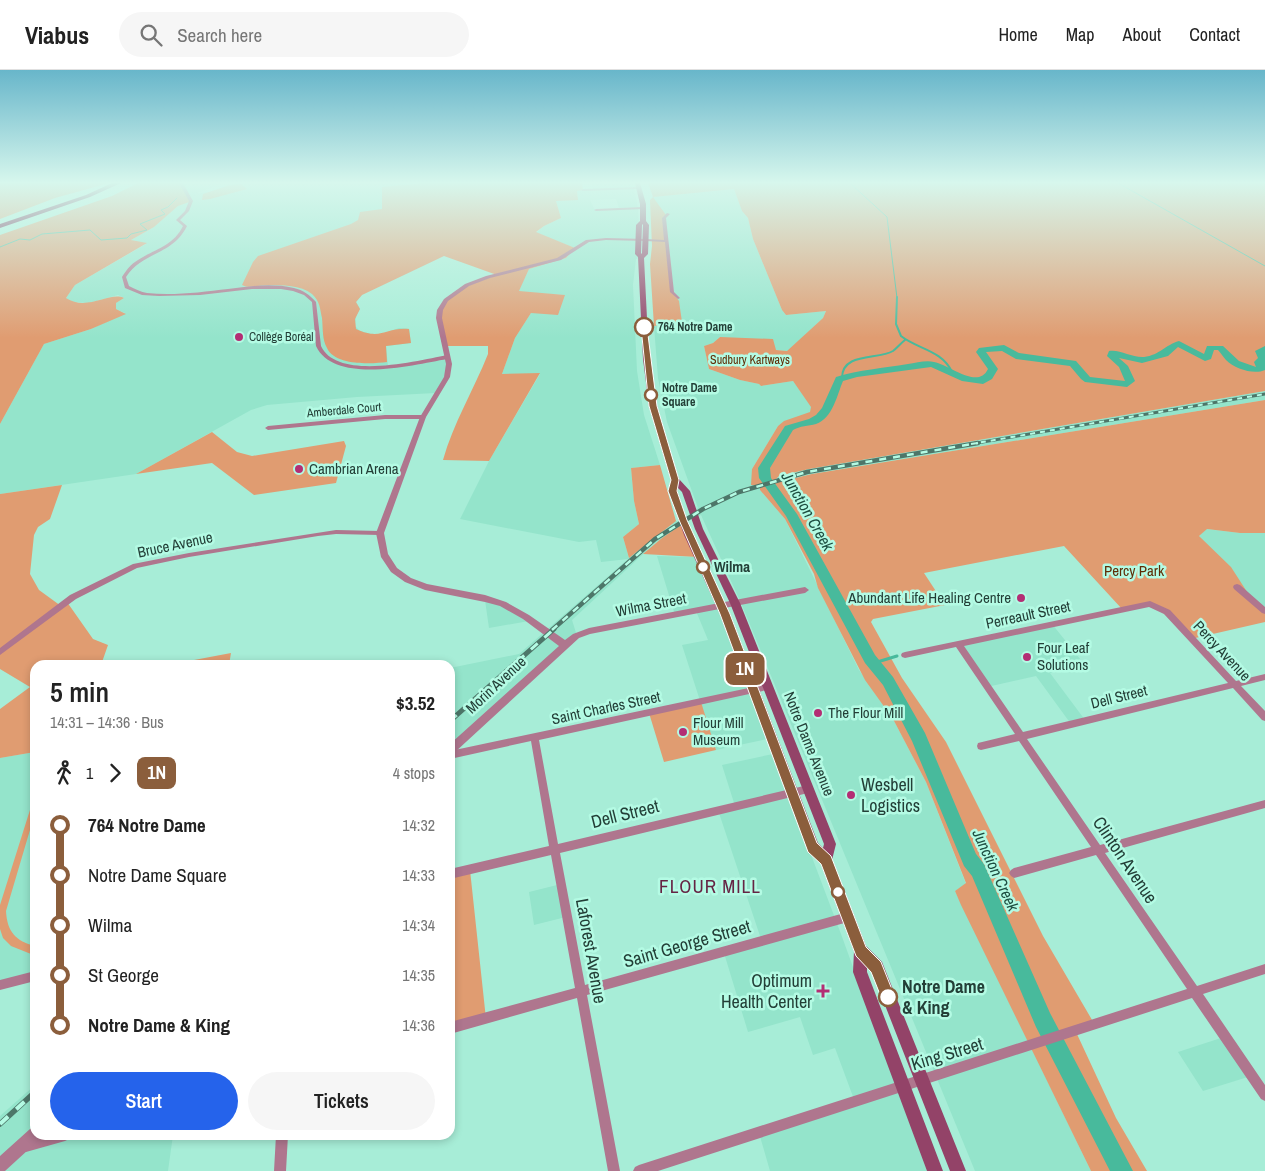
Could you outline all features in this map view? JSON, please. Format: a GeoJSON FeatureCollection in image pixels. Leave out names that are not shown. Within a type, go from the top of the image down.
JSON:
{"type":"FeatureCollection","features":[{"type":"Feature","properties":{"kind":"main road","name":"Notre Dame Avenue"},"geometry":{"type":"LineString","coordinates":[[638,234],[638,254],[641,257],[645,347],[653,406],[675,480],[686,491],[702,537],[735,603],[830,844],[826,860]]}},
{"type":"Feature","properties":{"kind":"main road","name":"Notre Dame Avenue"},"geometry":{"type":"LineString","coordinates":[[641,257],[645,254],[646,234]]}},
{"type":"Feature","properties":{"kind":"main road","name":"Notre Dame Avenue"},"geometry":{"type":"LineString","coordinates":[[675,480],[672,491],[683,520],[722,606],[813,847],[826,860],[861,951],[860,972],[935,1171]]}},
{"type":"Feature","properties":{"kind":"main road","name":"Notre Dame Avenue"},"geometry":{"type":"LineString","coordinates":[[861,951],[877,967],[920,1080],[958,1171]]}},
{"type":"Feature","properties":{"kind":"street"},"geometry":{"type":"LineString","coordinates":[[180,234],[170,244],[133,264],[124,277],[127,287],[138,292],[159,295],[263,287],[291,290],[304,294],[314,302],[320,348],[324,355],[337,362],[358,367],[375,367],[447,357]]}},
{"type":"Feature","properties":{"kind":"street"},"geometry":{"type":"LineString","coordinates":[[666,234],[672,292],[678,298]]}},
{"type":"Feature","properties":{"kind":"street"},"geometry":{"type":"LineString","coordinates":[[564,644],[504,604],[432,588],[404,578],[386,562],[381,550],[380,533],[423,417],[446,377],[449,368],[439,314],[446,300],[459,289],[488,277],[558,259],[588,241],[606,239],[667,241]]}},
{"type":"Feature","properties":{"kind":"street","name":"Amberdale Court"},"geometry":{"type":"LineString","coordinates":[[268,428],[385,417],[423,417]]}},
{"type":"Feature","properties":{"kind":"street","name":"Bruce Avenue"},"geometry":{"type":"LineString","coordinates":[[0,652],[73,597],[109,578],[144,564],[318,534],[336,532],[380,533]]}},
{"type":"Feature","properties":{"kind":"street"},"geometry":{"type":"LineString","coordinates":[[1236,587],[1265,611]]}},
{"type":"Feature","properties":{"kind":"street","name":"Wilma Street"},"geometry":{"type":"LineString","coordinates":[[564,644],[576,636],[589,631],[805,590]]}},
{"type":"Feature","properties":{"kind":"street","name":"Perreault Street"},"geometry":{"type":"LineString","coordinates":[[905,655],[1144,604],[1156,605]]}},
{"type":"Feature","properties":{"kind":"street","name":"Percy Avenue"},"geometry":{"type":"LineString","coordinates":[[1156,605],[1167,612],[1265,717]]}},
{"type":"Feature","properties":{"kind":"street","name":"Morin Avenue"},"geometry":{"type":"LineString","coordinates":[[455,745],[564,644]]}},
{"type":"Feature","properties":{"kind":"street","name":"Clinton Avenue"},"geometry":{"type":"LineString","coordinates":[[958,644],[1265,1095]]}},
{"type":"Feature","properties":{"kind":"street","name":"Dell Street"},"geometry":{"type":"LineString","coordinates":[[981,746],[1265,677]]}},
{"type":"Feature","properties":{"kind":"street","name":"Saint Charles Street"},"geometry":{"type":"LineString","coordinates":[[455,754],[767,687]]}},
{"type":"Feature","properties":{"kind":"street","name":"Laforest Avenue"},"geometry":{"type":"LineString","coordinates":[[534,737],[614,1171]]}},
{"type":"Feature","properties":{"kind":"street","name":"Dell Street"},"geometry":{"type":"LineString","coordinates":[[455,873],[808,789]]}},
{"type":"Feature","properties":{"kind":"street"},"geometry":{"type":"LineString","coordinates":[[1014,873],[1265,804]]}},
{"type":"Feature","properties":{"kind":"street","name":"Saint George Street"},"geometry":{"type":"LineString","coordinates":[[455,1027],[848,917]]}},
{"type":"Feature","properties":{"kind":"street","name":"King Street"},"geometry":{"type":"LineString","coordinates":[[639,1171],[1265,969]]}},
{"type":"Feature","properties":{"kind":"street"},"geometry":{"type":"LineString","coordinates":[[0,985],[30,977]]}},
{"type":"Feature","properties":{"kind":"street"},"geometry":{"type":"LineString","coordinates":[[0,1166],[30,1138]]}},
{"type":"Feature","properties":{"kind":"street"},"geometry":{"type":"LineString","coordinates":[[20,1147],[46,1140]]}},
{"type":"Feature","properties":{"kind":"street"},"geometry":{"type":"LineString","coordinates":[[280,1171],[282,1140]]}},
{"type":"Feature","properties":{"kind":"shaded area","name":"Collège Boréal"},"geometry":{"type":"Polygon","coordinates":[[[141,234],[377,234],[362,295],[356,302],[360,309],[356,315],[355,326],[360,331],[375,335],[399,328],[409,329],[411,343],[386,346],[388,367],[447,357],[449,368],[436,393],[357,397],[267,405],[251,410],[136,474],[0,494],[0,424],[44,344],[91,329],[125,313],[116,309],[116,303],[124,298],[118,295],[89,303],[72,302],[66,298],[75,285],[146,244],[131,240],[141,234]]]}},
{"type":"Feature","properties":{"kind":"shaded area"},"geometry":{"type":"Polygon","coordinates":[[[540,234],[640,234],[641,257],[636,259],[633,285],[637,371],[644,415],[660,465],[631,468],[634,501],[639,524],[623,537],[629,558],[676,521],[684,523],[654,544],[572,620],[577,636],[455,746],[455,667],[519,654],[628,559],[601,562],[596,540],[579,542],[460,519],[489,461],[540,374],[502,374],[515,338],[531,313],[565,295],[518,292],[529,269],[566,258],[575,248],[540,234]]]}},
{"type":"Feature","properties":{"kind":"shaded area"},"geometry":{"type":"Polygon","coordinates":[[[661,234],[752,234],[782,310],[786,315],[826,311],[823,318],[788,351],[720,337],[713,343],[704,346],[709,369],[761,386],[793,381],[812,407],[811,412],[778,426],[752,469],[760,490],[785,519],[859,670],[893,719],[926,782],[966,884],[955,891],[1091,1171],[975,1171],[741,603],[701,515],[695,518],[693,511],[698,508],[667,422],[658,378],[654,326],[681,322],[661,234]]]}},
{"type":"Feature","properties":{"kind":"shaded area"},"geometry":{"type":"Polygon","coordinates":[[[1265,391],[1265,400],[775,481],[779,476],[809,469],[1265,391]]]}},
{"type":"Feature","properties":{"kind":"shaded area"},"geometry":{"type":"Polygon","coordinates":[[[1206,529],[1240,533],[1265,533],[1265,612],[1199,536],[1206,529]]]}},
{"type":"Feature","properties":{"kind":"shaded area"},"geometry":{"type":"Polygon","coordinates":[[[657,556],[698,557],[716,597],[767,739],[716,750],[682,645],[708,640],[696,611],[675,615],[657,556]]]}},
{"type":"Feature","properties":{"kind":"shaded area"},"geometry":{"type":"Polygon","coordinates":[[[485,600],[496,602],[529,621],[489,628],[485,600]]]}},
{"type":"Feature","properties":{"kind":"shaded area"},"geometry":{"type":"Polygon","coordinates":[[[1052,624],[1085,665],[1050,673],[1085,720],[1071,724],[1036,676],[987,687],[958,645],[1052,624]]]}},
{"type":"Feature","properties":{"kind":"shaded area"},"geometry":{"type":"Polygon","coordinates":[[[30,753],[30,978],[0,986],[0,758],[30,753]]]}},
{"type":"Feature","properties":{"kind":"shaded area"},"geometry":{"type":"Polygon","coordinates":[[[773,754],[927,1171],[770,1171],[759,1133],[855,1102],[835,1048],[813,1055],[800,1017],[748,1032],[724,953],[762,942],[718,810],[735,806],[722,765],[773,754]]]}},
{"type":"Feature","properties":{"kind":"shaded area"},"geometry":{"type":"Polygon","coordinates":[[[561,884],[566,917],[534,925],[529,892],[561,884]]]}},
{"type":"Feature","properties":{"kind":"shaded area"},"geometry":{"type":"Polygon","coordinates":[[[1224,1037],[1251,1076],[1203,1091],[1178,1052],[1224,1037]]]}},
{"type":"Feature","properties":{"kind":"shaded area"},"geometry":{"type":"Polygon","coordinates":[[[30,1089],[30,1140],[22,1147],[49,1140],[172,1140],[168,1171],[0,1171],[0,1116],[30,1089]]]}},
{"type":"Feature","properties":{"kind":"green space"},"geometry":{"type":"Polygon","coordinates":[[[141,234],[131,240],[147,243],[75,285],[66,298],[82,303],[112,297],[124,298],[116,303],[116,309],[126,314],[91,329],[44,344],[0,424],[0,235],[141,234]]]}},
{"type":"Feature","properties":{"kind":"green space"},"geometry":{"type":"Polygon","coordinates":[[[321,234],[542,234],[575,248],[566,258],[529,269],[519,291],[565,295],[558,315],[531,313],[515,338],[502,374],[540,373],[489,461],[443,460],[452,433],[488,354],[488,346],[445,346],[440,323],[441,312],[451,297],[468,286],[497,275],[444,256],[362,295],[356,302],[360,309],[355,319],[356,329],[378,334],[409,329],[411,343],[386,346],[387,362],[354,362],[338,358],[331,354],[327,348],[324,341],[322,318],[318,302],[308,291],[285,285],[251,287],[242,285],[258,256],[321,234]]]}},
{"type":"Feature","properties":{"kind":"green space"},"geometry":{"type":"Polygon","coordinates":[[[651,234],[666,234],[672,291],[679,301],[682,322],[654,326],[650,264],[651,234]]]}},
{"type":"Feature","properties":{"kind":"green space"},"geometry":{"type":"Polygon","coordinates":[[[752,234],[1265,234],[1265,391],[809,469],[779,476],[775,480],[783,481],[812,474],[1265,400],[1265,533],[1240,533],[1207,529],[1199,536],[1231,567],[1251,598],[1265,612],[1265,622],[1191,639],[1156,606],[1122,609],[1064,546],[924,573],[945,605],[873,619],[871,622],[902,678],[946,742],[1043,936],[1095,1025],[1076,1032],[1116,1118],[1147,1171],[1091,1171],[955,891],[966,883],[926,782],[893,719],[865,680],[785,519],[760,490],[760,486],[751,485],[752,469],[778,426],[784,421],[810,412],[811,407],[793,381],[761,386],[709,369],[704,346],[713,343],[720,337],[773,339],[776,350],[787,351],[823,318],[826,311],[786,315],[782,310],[752,234]]]}},
{"type":"Feature","properties":{"kind":"green space"},"geometry":{"type":"Polygon","coordinates":[[[212,432],[237,452],[252,456],[344,441],[346,446],[336,483],[254,495],[212,463],[136,474],[212,432]]]}},
{"type":"Feature","properties":{"kind":"green space"},"geometry":{"type":"Polygon","coordinates":[[[660,465],[676,521],[629,558],[623,537],[639,524],[634,501],[631,468],[660,465]]]}},
{"type":"Feature","properties":{"kind":"green space"},"geometry":{"type":"Polygon","coordinates":[[[62,485],[50,519],[38,527],[34,535],[30,574],[39,590],[61,606],[67,602],[93,639],[108,645],[103,660],[30,660],[30,687],[0,669],[0,494],[62,485]]]}},
{"type":"Feature","properties":{"kind":"green space"},"geometry":{"type":"Polygon","coordinates":[[[684,523],[698,557],[643,554],[662,538],[684,523]]]}},
{"type":"Feature","properties":{"kind":"green space"},"geometry":{"type":"Polygon","coordinates":[[[231,653],[230,660],[194,660],[231,653]]]}},
{"type":"Feature","properties":{"kind":"green space"},"geometry":{"type":"Polygon","coordinates":[[[30,687],[30,753],[0,758],[0,709],[30,687]]]}},
{"type":"Feature","properties":{"kind":"green space","name":"Flour Mill Museum"},"geometry":{"type":"Polygon","coordinates":[[[701,702],[716,750],[664,762],[649,713],[701,702]]]}},
{"type":"Feature","properties":{"kind":"green space"},"geometry":{"type":"Polygon","coordinates":[[[30,810],[30,830],[6,911],[8,925],[18,938],[30,945],[30,954],[11,946],[3,938],[0,929],[0,905],[30,810]]]}},
{"type":"Feature","properties":{"kind":"green space"},"geometry":{"type":"Polygon","coordinates":[[[470,870],[486,1019],[455,1028],[455,873],[470,870]]]}},
{"type":"Feature","properties":{"kind":"waterway"},"geometry":{"type":"LineString","coordinates":[[0,247],[20,239],[30,240],[41,234]]}},
{"type":"Feature","properties":{"kind":"waterway"},"geometry":{"type":"LineString","coordinates":[[95,234],[101,240],[127,238],[131,234]]}},
{"type":"Feature","properties":{"kind":"waterway"},"geometry":{"type":"LineString","coordinates":[[889,234],[897,298]]}},
{"type":"Feature","properties":{"kind":"waterway"},"geometry":{"type":"LineString","coordinates":[[1209,234],[1265,266]]}},
{"type":"Feature","properties":{"kind":"waterway"},"geometry":{"type":"LineString","coordinates":[[897,298],[896,324],[901,336],[936,354],[948,365],[952,372]]}},
{"type":"Feature","properties":{"kind":"waterway"},"geometry":{"type":"LineString","coordinates":[[842,378],[844,370],[854,360],[887,354],[905,340]]}},
{"type":"Feature","properties":{"kind":"waterway","name":"Junction Creek"},"geometry":{"type":"LineString","coordinates":[[1122,1171],[1043,1020],[978,870],[970,860],[919,738],[888,681],[870,659],[791,514],[765,478],[764,468],[789,428],[820,417],[827,408],[839,379],[856,374],[932,364],[966,378],[983,381],[989,377],[993,369],[981,352],[982,350],[1004,348],[1016,356],[1073,363],[1088,380],[1127,384],[1130,381],[1123,366],[1112,356],[1112,353],[1142,360],[1165,354],[1173,346],[1179,344],[1205,358],[1208,357],[1210,348],[1216,347],[1222,349],[1235,363],[1257,370],[1261,369],[1259,362],[1263,359],[1260,351],[1265,349]]}},
{"type":"Feature","properties":{"kind":"waterway"},"geometry":{"type":"LineString","coordinates":[[874,663],[897,656]]}},
{"type":"Feature","properties":{"kind":"railway"},"geometry":{"type":"LineString","coordinates":[[971,444],[1265,394]]}},
{"type":"Feature","properties":{"kind":"railway"},"geometry":{"type":"LineString","coordinates":[[552,630],[655,539],[703,509],[739,492],[807,472],[978,443]]}},
{"type":"Feature","properties":{"kind":"railway"},"geometry":{"type":"LineString","coordinates":[[455,717],[554,629]]}},
{"type":"Feature","properties":{"kind":"railway"},"geometry":{"type":"LineString","coordinates":[[0,1124],[30,1097]]}},
{"type":"Feature","properties":{"kind":"bus line","name":"1N"},"geometry":{"type":"LineString","coordinates":[[644,327],[646,359],[653,406],[675,480],[672,491],[688,535],[725,614],[813,847],[826,860],[861,951],[877,967],[888,997]]}},
{"type":"Feature","properties":{"kind":"place","name":"764 Notre Dame"},"geometry":{"type":"Point","coordinates":[644,327]}},
{"type":"Feature","properties":{"kind":"place","name":"Collège Boréal"},"geometry":{"type":"Point","coordinates":[239,337]}},
{"type":"Feature","properties":{"kind":"place","name":"Notre Dame Square"},"geometry":{"type":"Point","coordinates":[651,395]}},
{"type":"Feature","properties":{"kind":"place","name":"Cambrian Arena"},"geometry":{"type":"Point","coordinates":[299,469]}},
{"type":"Feature","properties":{"kind":"place","name":"Wilma"},"geometry":{"type":"Point","coordinates":[703,567]}},
{"type":"Feature","properties":{"kind":"place","name":"Abundant Life Healing Centre"},"geometry":{"type":"Point","coordinates":[1021,598]}},
{"type":"Feature","properties":{"kind":"place","name":"Four Leaf Solutions"},"geometry":{"type":"Point","coordinates":[1027,657]}},
{"type":"Feature","properties":{"kind":"place","name":"The Flour Mill"},"geometry":{"type":"Point","coordinates":[818,713]}},
{"type":"Feature","properties":{"kind":"place","name":"Flour Mill Museum"},"geometry":{"type":"Point","coordinates":[683,732]}},
{"type":"Feature","properties":{"kind":"place","name":"Wesbell Logistics"},"geometry":{"type":"Point","coordinates":[851,795]}},
{"type":"Feature","properties":{"kind":"place","name":"Optimum Health Center"},"geometry":{"type":"Point","coordinates":[823,991]}},
{"type":"Feature","properties":{"kind":"place","name":"Notre Dame & King"},"geometry":{"type":"Point","coordinates":[888,997]}},
{"type":"Feature","properties":{"kind":"district","name":"FLOUR MILL"},"geometry":{"type":"Point","coordinates":[710,886]}},
{"type":"Feature","properties":{"kind":"park label","name":"Sudbury Kartways"},"geometry":{"type":"Point","coordinates":[750,360]}},
{"type":"Feature","properties":{"kind":"park label","name":"Percy Park"},"geometry":{"type":"Point","coordinates":[1134,571]}}]}
